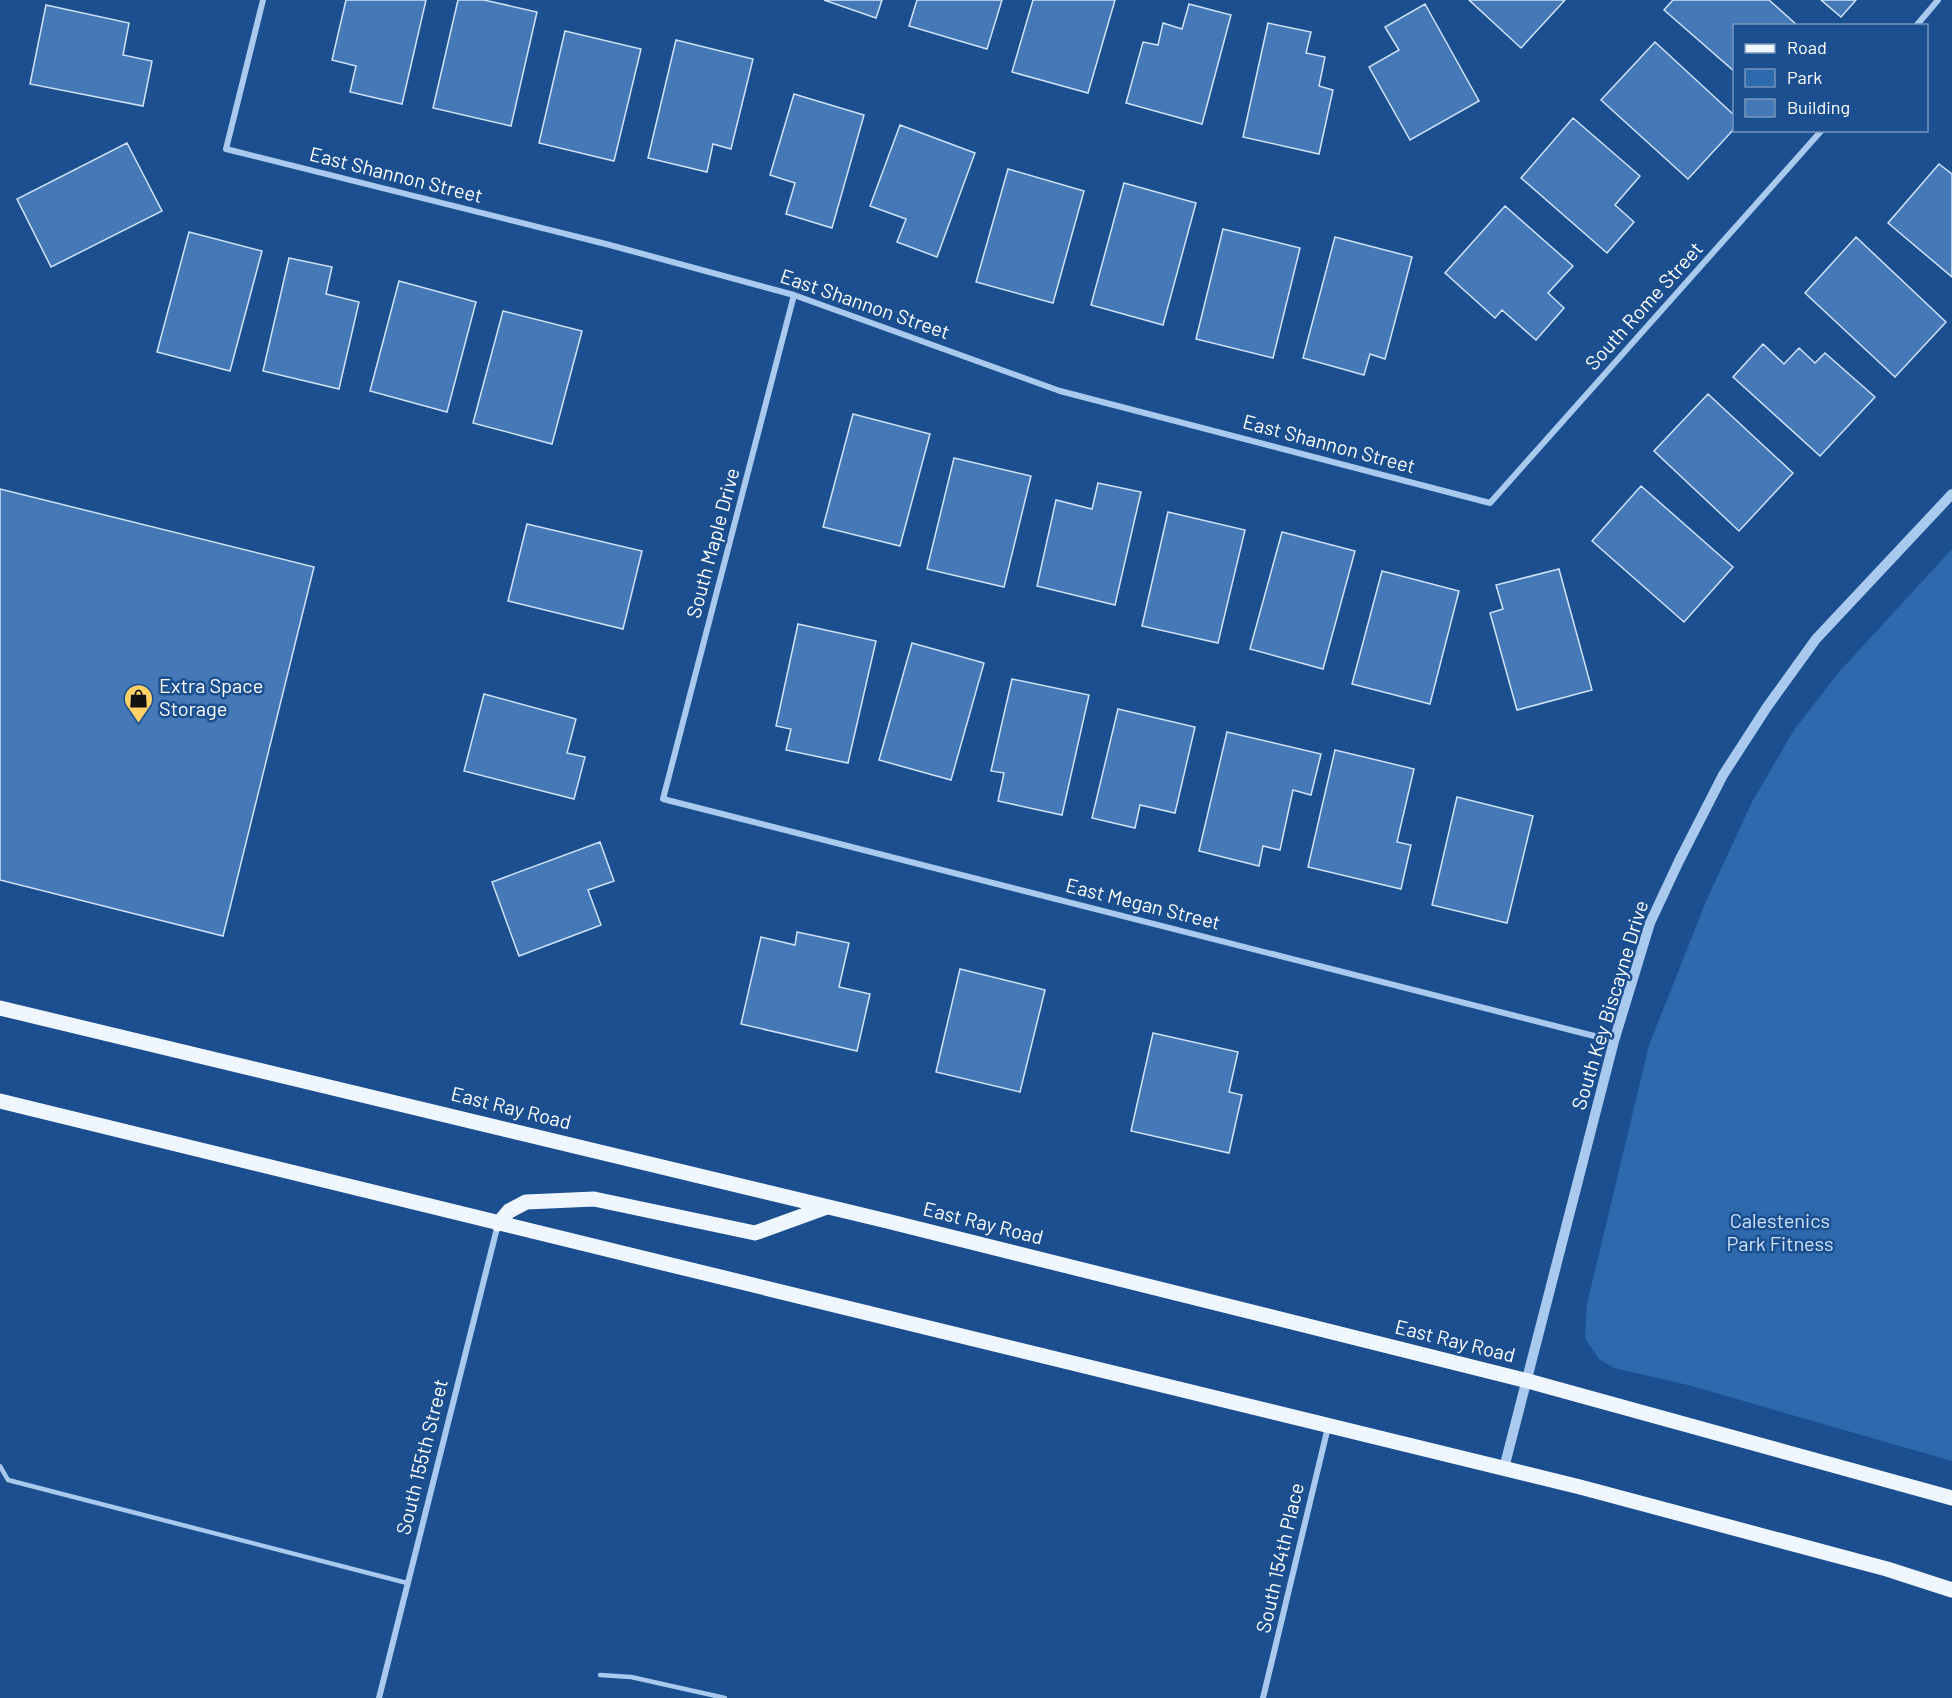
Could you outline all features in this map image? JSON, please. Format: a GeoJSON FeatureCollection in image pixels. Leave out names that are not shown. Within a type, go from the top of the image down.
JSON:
{"type":"FeatureCollection","features":[{"type":"Feature","properties":{"kind":"main road","name":"East Ray Road"},"geometry":{"type":"LineString","coordinates":[[0,1008],[827,1208],[1528,1381],[1952,1498]]}},
{"type":"Feature","properties":{"kind":"main road"},"geometry":{"type":"LineString","coordinates":[[0,1101],[1328,1427],[1504,1468],[1875,1566],[1952,1590]]}},
{"type":"Feature","properties":{"kind":"main road"},"geometry":{"type":"LineString","coordinates":[[498,1224],[509,1211],[526,1202],[594,1199],[754,1233],[827,1208]]}},
{"type":"Feature","properties":{"kind":"street","name":"East Shannon Street"},"geometry":{"type":"LineString","coordinates":[[263,0],[225,149],[606,244],[794,295],[1060,391],[1490,503]]}},
{"type":"Feature","properties":{"kind":"street"},"geometry":{"type":"LineString","coordinates":[[1918,24],[1938,0]]}},
{"type":"Feature","properties":{"kind":"street","name":"South Rome Street"},"geometry":{"type":"LineString","coordinates":[[1490,503],[1820,132]]}},
{"type":"Feature","properties":{"kind":"street","name":"South Maple Drive"},"geometry":{"type":"LineString","coordinates":[[663,799],[794,295]]}},
{"type":"Feature","properties":{"kind":"street","name":"South Key Biscayne Drive"},"geometry":{"type":"LineString","coordinates":[[1504,1468],[1614,1041],[1650,922],[1722,775],[1767,707],[1816,639],[1952,494]]}},
{"type":"Feature","properties":{"kind":"street","name":"East Megan Street"},"geometry":{"type":"LineString","coordinates":[[663,799],[1614,1041]]}},
{"type":"Feature","properties":{"kind":"street","name":"South 155th Street"},"geometry":{"type":"LineString","coordinates":[[379,1698],[498,1224]]}},
{"type":"Feature","properties":{"kind":"street","name":"South 154th Place"},"geometry":{"type":"LineString","coordinates":[[1263,1698],[1328,1427]]}},
{"type":"Feature","properties":{"kind":"lane"},"geometry":{"type":"LineString","coordinates":[[0,1466],[8,1480],[407,1582]]}},
{"type":"Feature","properties":{"kind":"lane"},"geometry":{"type":"LineString","coordinates":[[600,1675],[631,1677],[725,1698]]}},
{"type":"Feature","properties":{"kind":"green space","name":"Calestenics Park Fitness"},"geometry":{"type":"Polygon","coordinates":[[[1952,549],[1952,1461],[1688,1385],[1614,1368],[1599,1359],[1585,1338],[1587,1304],[1649,1045],[1707,899],[1752,802],[1794,730],[1839,672],[1952,549]]]}},
{"type":"Feature","properties":{"kind":"building"},"geometry":{"type":"Polygon","coordinates":[[[346,0],[426,0],[402,104],[350,92],[356,66],[332,60],[346,0]]]}},
{"type":"Feature","properties":{"kind":"building"},"geometry":{"type":"Polygon","coordinates":[[[458,0],[484,0],[537,12],[511,126],[433,108],[458,0]]]}},
{"type":"Feature","properties":{"kind":"building"},"geometry":{"type":"Polygon","coordinates":[[[824,0],[882,0],[876,18],[824,0]]]}},
{"type":"Feature","properties":{"kind":"building"},"geometry":{"type":"Polygon","coordinates":[[[917,0],[1002,0],[987,49],[909,26],[917,0]]]}},
{"type":"Feature","properties":{"kind":"building"},"geometry":{"type":"Polygon","coordinates":[[[1033,0],[1115,0],[1088,93],[1012,72],[1033,0]]]}},
{"type":"Feature","properties":{"kind":"building"},"geometry":{"type":"Polygon","coordinates":[[[1469,0],[1565,0],[1521,48],[1469,0]]]}},
{"type":"Feature","properties":{"kind":"building"},"geometry":{"type":"Polygon","coordinates":[[[1673,0],[1769,0],[1796,24],[1733,24],[1733,70],[1664,10],[1673,0]]]}},
{"type":"Feature","properties":{"kind":"building"},"geometry":{"type":"Polygon","coordinates":[[[1821,0],[1856,0],[1841,17],[1821,0]]]}},
{"type":"Feature","properties":{"kind":"building"},"geometry":{"type":"Polygon","coordinates":[[[1189,4],[1231,15],[1202,124],[1126,103],[1143,42],[1158,45],[1163,23],[1182,29],[1189,4]]]}},
{"type":"Feature","properties":{"kind":"building"},"geometry":{"type":"Polygon","coordinates":[[[1425,4],[1479,101],[1410,140],[1369,67],[1399,50],[1385,27],[1425,4]]]}},
{"type":"Feature","properties":{"kind":"building"},"geometry":{"type":"Polygon","coordinates":[[[46,5],[129,23],[123,55],[152,61],[143,106],[30,84],[46,5]]]}},
{"type":"Feature","properties":{"kind":"building"},"geometry":{"type":"Polygon","coordinates":[[[1268,23],[1311,32],[1306,53],[1325,57],[1319,86],[1333,90],[1319,154],[1243,137],[1268,23]]]}},
{"type":"Feature","properties":{"kind":"building"},"geometry":{"type":"Polygon","coordinates":[[[565,31],[641,49],[614,161],[539,143],[565,31]]]}},
{"type":"Feature","properties":{"kind":"building"},"geometry":{"type":"Polygon","coordinates":[[[676,40],[753,59],[731,149],[713,144],[707,172],[648,158],[676,40]]]}},
{"type":"Feature","properties":{"kind":"building"},"geometry":{"type":"Polygon","coordinates":[[[1655,42],[1733,114],[1733,130],[1688,179],[1601,100],[1655,42]]]}},
{"type":"Feature","properties":{"kind":"building"},"geometry":{"type":"Polygon","coordinates":[[[794,94],[864,115],[832,228],[786,214],[795,183],[770,175],[794,94]]]}},
{"type":"Feature","properties":{"kind":"building"},"geometry":{"type":"Polygon","coordinates":[[[1573,118],[1640,176],[1615,205],[1634,222],[1607,253],[1521,178],[1573,118]]]}},
{"type":"Feature","properties":{"kind":"building"},"geometry":{"type":"Polygon","coordinates":[[[900,125],[975,153],[937,257],[897,242],[906,219],[870,206],[900,125]]]}},
{"type":"Feature","properties":{"kind":"building"},"geometry":{"type":"Polygon","coordinates":[[[127,143],[162,211],[51,267],[17,199],[127,143]]]}},
{"type":"Feature","properties":{"kind":"building"},"geometry":{"type":"Polygon","coordinates":[[[1939,164],[1952,174],[1952,277],[1888,223],[1939,164]]]}},
{"type":"Feature","properties":{"kind":"building"},"geometry":{"type":"Polygon","coordinates":[[[1008,169],[1084,191],[1053,303],[976,282],[1008,169]]]}},
{"type":"Feature","properties":{"kind":"building"},"geometry":{"type":"Polygon","coordinates":[[[1124,183],[1196,203],[1163,325],[1091,305],[1124,183]]]}},
{"type":"Feature","properties":{"kind":"building"},"geometry":{"type":"Polygon","coordinates":[[[1505,206],[1573,266],[1548,293],[1564,308],[1536,340],[1502,310],[1495,318],[1445,273],[1505,206]]]}},
{"type":"Feature","properties":{"kind":"building"},"geometry":{"type":"Polygon","coordinates":[[[1223,229],[1300,248],[1273,358],[1196,339],[1223,229]]]}},
{"type":"Feature","properties":{"kind":"building"},"geometry":{"type":"Polygon","coordinates":[[[189,232],[262,251],[230,371],[157,352],[189,232]]]}},
{"type":"Feature","properties":{"kind":"building"},"geometry":{"type":"Polygon","coordinates":[[[1335,237],[1412,257],[1385,359],[1370,354],[1364,375],[1303,358],[1335,237]]]}},
{"type":"Feature","properties":{"kind":"building"},"geometry":{"type":"Polygon","coordinates":[[[1856,237],[1946,322],[1895,377],[1805,293],[1856,237]]]}},
{"type":"Feature","properties":{"kind":"building"},"geometry":{"type":"Polygon","coordinates":[[[289,258],[332,267],[326,294],[359,302],[339,389],[263,371],[289,258]]]}},
{"type":"Feature","properties":{"kind":"building"},"geometry":{"type":"Polygon","coordinates":[[[399,281],[476,302],[447,412],[370,391],[399,281]]]}},
{"type":"Feature","properties":{"kind":"building"},"geometry":{"type":"Polygon","coordinates":[[[503,311],[582,331],[552,444],[473,423],[503,311]]]}},
{"type":"Feature","properties":{"kind":"building"},"geometry":{"type":"Polygon","coordinates":[[[1763,344],[1784,364],[1799,348],[1815,363],[1825,353],[1875,397],[1820,456],[1733,377],[1763,344]]]}},
{"type":"Feature","properties":{"kind":"building"},"geometry":{"type":"Polygon","coordinates":[[[1708,394],[1793,473],[1739,531],[1654,451],[1708,394]]]}},
{"type":"Feature","properties":{"kind":"building"},"geometry":{"type":"Polygon","coordinates":[[[853,414],[930,434],[900,546],[823,527],[853,414]]]}},
{"type":"Feature","properties":{"kind":"building"},"geometry":{"type":"Polygon","coordinates":[[[954,458],[1031,476],[1004,587],[927,569],[954,458]]]}},
{"type":"Feature","properties":{"kind":"building"},"geometry":{"type":"Polygon","coordinates":[[[1098,483],[1141,492],[1115,605],[1037,586],[1056,500],[1092,509],[1098,483]]]}},
{"type":"Feature","properties":{"kind":"building"},"geometry":{"type":"Polygon","coordinates":[[[1641,486],[1733,567],[1684,622],[1592,541],[1641,486]]]}},
{"type":"Feature","properties":{"kind":"building","name":"Extra Space Storage"},"geometry":{"type":"Polygon","coordinates":[[[0,489],[314,567],[223,936],[0,880],[0,489]]]}},
{"type":"Feature","properties":{"kind":"building"},"geometry":{"type":"Polygon","coordinates":[[[1168,512],[1245,530],[1218,643],[1142,626],[1168,512]]]}},
{"type":"Feature","properties":{"kind":"building"},"geometry":{"type":"Polygon","coordinates":[[[527,524],[642,551],[623,629],[508,601],[527,524]]]}},
{"type":"Feature","properties":{"kind":"building"},"geometry":{"type":"Polygon","coordinates":[[[1282,532],[1355,551],[1323,669],[1250,649],[1282,532]]]}},
{"type":"Feature","properties":{"kind":"building"},"geometry":{"type":"Polygon","coordinates":[[[1559,569],[1592,690],[1517,710],[1490,613],[1503,609],[1496,585],[1559,569]]]}},
{"type":"Feature","properties":{"kind":"building"},"geometry":{"type":"Polygon","coordinates":[[[1382,571],[1459,591],[1430,704],[1352,684],[1382,571]]]}},
{"type":"Feature","properties":{"kind":"building"},"geometry":{"type":"Polygon","coordinates":[[[798,624],[876,641],[848,763],[786,750],[791,729],[776,726],[798,624]]]}},
{"type":"Feature","properties":{"kind":"building"},"geometry":{"type":"Polygon","coordinates":[[[912,643],[984,663],[951,780],[879,760],[912,643]]]}},
{"type":"Feature","properties":{"kind":"building"},"geometry":{"type":"Polygon","coordinates":[[[1012,679],[1089,695],[1062,815],[998,801],[1004,773],[991,771],[1012,679]]]}},
{"type":"Feature","properties":{"kind":"building"},"geometry":{"type":"Polygon","coordinates":[[[484,694],[576,719],[567,753],[585,757],[574,799],[464,771],[484,694]]]}},
{"type":"Feature","properties":{"kind":"building"},"geometry":{"type":"Polygon","coordinates":[[[1118,709],[1195,727],[1175,813],[1140,805],[1135,828],[1092,818],[1118,709]]]}},
{"type":"Feature","properties":{"kind":"building"},"geometry":{"type":"Polygon","coordinates":[[[1227,732],[1321,754],[1311,795],[1293,790],[1280,850],[1263,846],[1259,866],[1199,851],[1227,732]]]}},
{"type":"Feature","properties":{"kind":"building"},"geometry":{"type":"Polygon","coordinates":[[[1335,750],[1414,769],[1397,842],[1411,845],[1401,889],[1308,867],[1335,750]]]}},
{"type":"Feature","properties":{"kind":"building"},"geometry":{"type":"Polygon","coordinates":[[[1457,797],[1533,816],[1507,923],[1432,905],[1457,797]]]}},
{"type":"Feature","properties":{"kind":"building"},"geometry":{"type":"Polygon","coordinates":[[[600,842],[614,881],[588,890],[601,925],[519,956],[492,882],[600,842]]]}},
{"type":"Feature","properties":{"kind":"building"},"geometry":{"type":"Polygon","coordinates":[[[797,932],[849,943],[839,987],[870,994],[857,1051],[741,1024],[761,937],[795,945],[797,932]]]}},
{"type":"Feature","properties":{"kind":"building"},"geometry":{"type":"Polygon","coordinates":[[[960,969],[1045,990],[1020,1092],[936,1072],[960,969]]]}},
{"type":"Feature","properties":{"kind":"building"},"geometry":{"type":"Polygon","coordinates":[[[1153,1033],[1238,1052],[1229,1092],[1242,1095],[1229,1153],[1131,1131],[1153,1033]]]}},
{"type":"Feature","properties":{"kind":"place","name":"Extra Space Storage"},"geometry":{"type":"Point","coordinates":[138,724]}}]}
